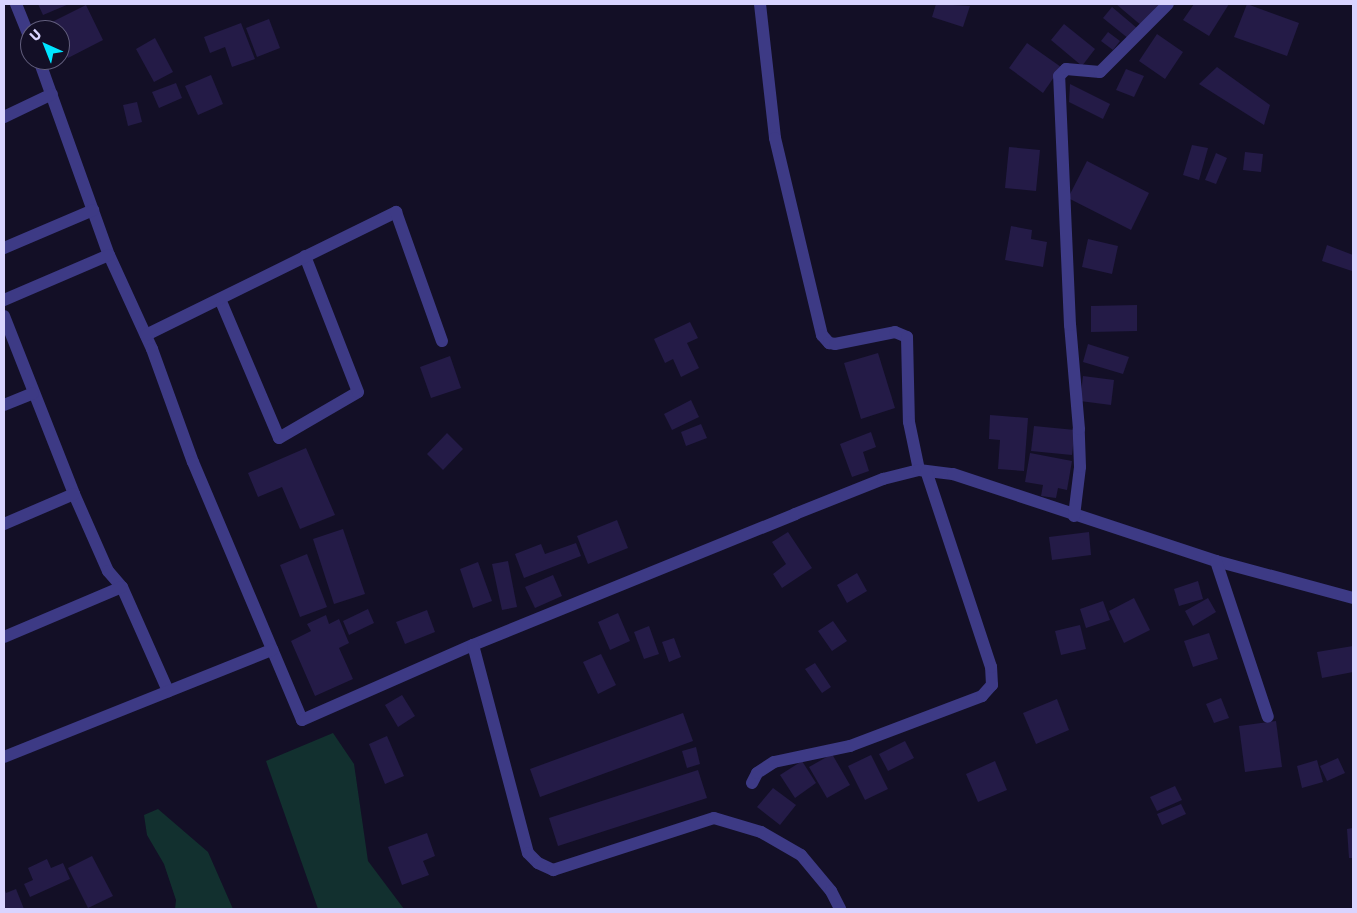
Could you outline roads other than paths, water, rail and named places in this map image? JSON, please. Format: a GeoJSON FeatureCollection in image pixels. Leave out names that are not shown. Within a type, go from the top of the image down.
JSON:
{"type":"FeatureCollection","features":[{"type":"Feature","properties":{"kind":"street"},"geometry":{"type":"LineString","coordinates":[[16,4],[23,20]]}},
{"type":"Feature","properties":{"kind":"street"},"geometry":{"type":"LineString","coordinates":[[752,782],[757,773],[774,762],[850,746],[982,696],[992,685],[991,667],[923,471],[909,422],[907,337],[895,332],[835,344],[829,343],[822,335],[775,138],[760,4]]}},
{"type":"Feature","properties":{"kind":"street"},"geometry":{"type":"LineString","coordinates":[[1074,516],[1080,467],[1079,429],[1070,325],[1059,76],[1066,69],[1100,72],[1168,4]]}},
{"type":"Feature","properties":{"kind":"street"},"geometry":{"type":"LineString","coordinates":[[42,70],[109,255],[146,335],[193,462],[302,720],[473,645],[883,479],[923,471],[953,474],[1074,516],[1216,561],[1353,598]]}},
{"type":"Feature","properties":{"kind":"street"},"geometry":{"type":"LineString","coordinates":[[4,117],[52,94]]}},
{"type":"Feature","properties":{"kind":"street"},"geometry":{"type":"LineString","coordinates":[[4,248],[93,210]]}},
{"type":"Feature","properties":{"kind":"street"},"geometry":{"type":"LineString","coordinates":[[146,335],[396,212],[442,341]]}},
{"type":"Feature","properties":{"kind":"street"},"geometry":{"type":"LineString","coordinates":[[4,300],[109,255]]}},
{"type":"Feature","properties":{"kind":"street"},"geometry":{"type":"LineString","coordinates":[[220,299],[279,438],[358,392],[305,256]]}},
{"type":"Feature","properties":{"kind":"street"},"geometry":{"type":"LineString","coordinates":[[4,316],[74,494],[108,571],[122,587],[168,692]]}},
{"type":"Feature","properties":{"kind":"street"},"geometry":{"type":"LineString","coordinates":[[4,405],[33,393]]}},
{"type":"Feature","properties":{"kind":"street"},"geometry":{"type":"LineString","coordinates":[[4,524],[74,494]]}},
{"type":"Feature","properties":{"kind":"street"},"geometry":{"type":"LineString","coordinates":[[1216,561],[1268,717]]}},
{"type":"Feature","properties":{"kind":"street"},"geometry":{"type":"LineString","coordinates":[[4,637],[122,587]]}},
{"type":"Feature","properties":{"kind":"street"},"geometry":{"type":"LineString","coordinates":[[473,645],[528,853],[538,863],[553,870],[714,818],[761,832],[801,855],[831,891],[840,909]]}},
{"type":"Feature","properties":{"kind":"street"},"geometry":{"type":"LineString","coordinates":[[4,757],[272,650]]}}]}
